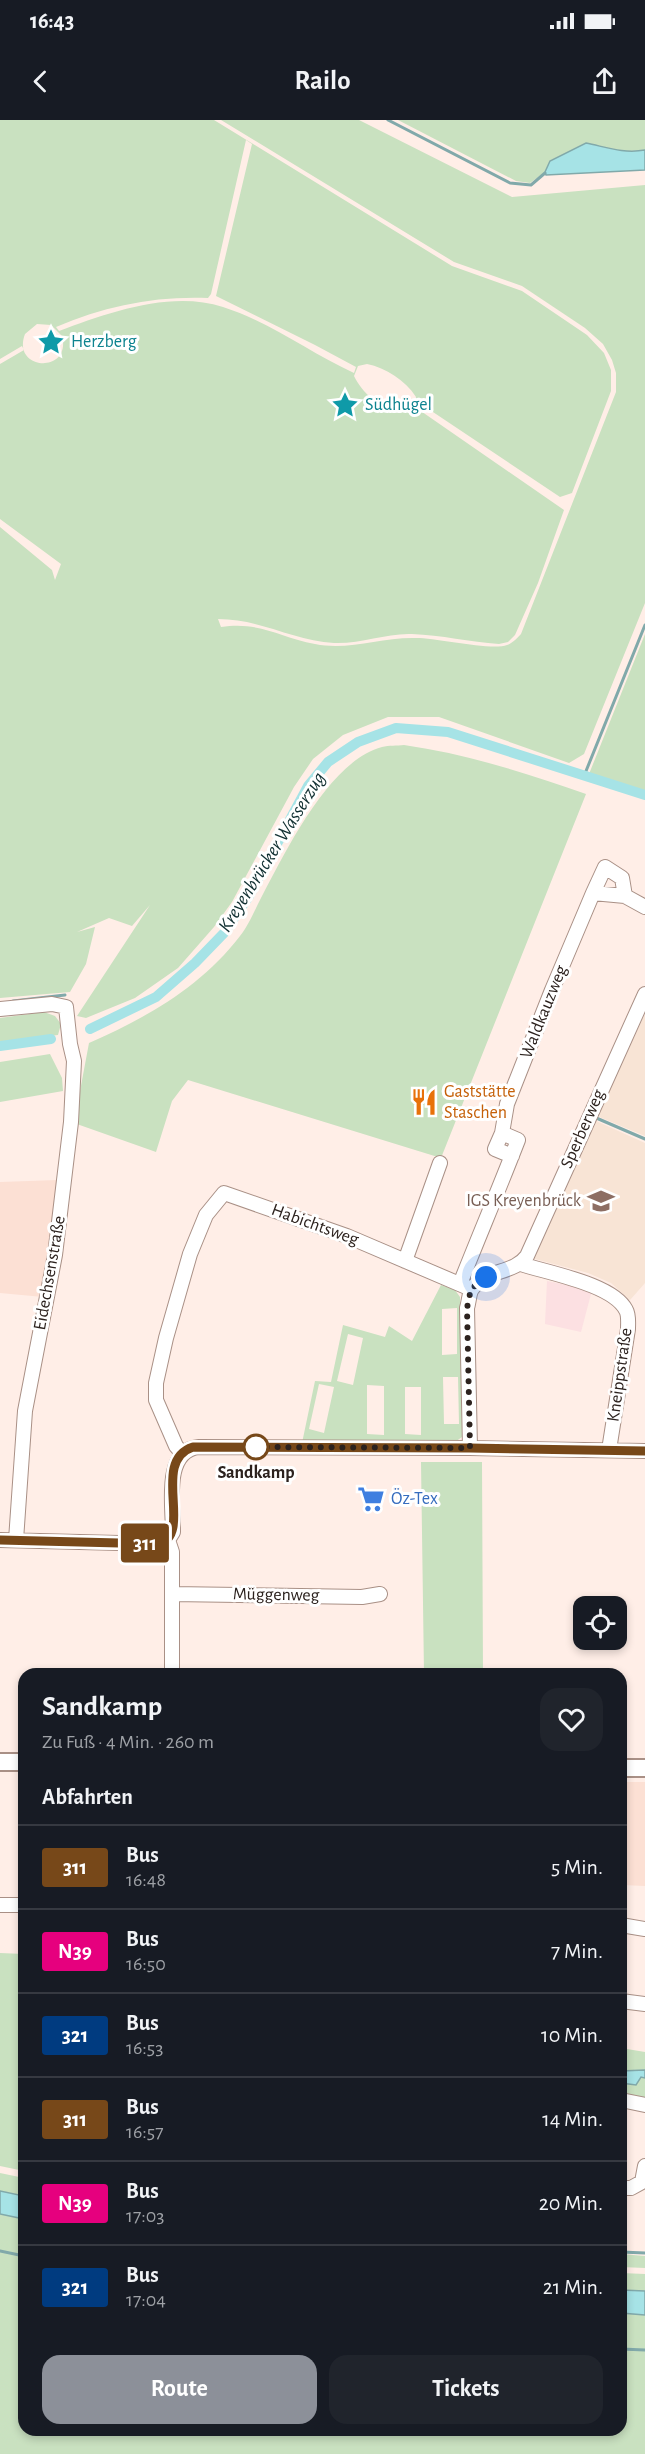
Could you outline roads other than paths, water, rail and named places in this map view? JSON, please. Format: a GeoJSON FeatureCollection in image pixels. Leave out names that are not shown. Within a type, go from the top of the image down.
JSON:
{"type":"FeatureCollection","features":[{"type":"Feature","properties":{"kind":"main road"},"geometry":{"type":"LineString","coordinates":[[0,1762],[18,1762]]}},
{"type":"Feature","properties":{"kind":"main road"},"geometry":{"type":"LineString","coordinates":[[627,1768],[645,1768]]}},
{"type":"Feature","properties":{"kind":"street","name":"Waldkauzweg"},"geometry":{"type":"LineString","coordinates":[[466,1287],[518,1140],[502,1133],[507,1104],[552,990],[605,867],[622,878],[625,896]]}},
{"type":"Feature","properties":{"kind":"street"},"geometry":{"type":"LineString","coordinates":[[593,893],[602,892],[625,896],[645,907]]}},
{"type":"Feature","properties":{"kind":"street","name":"Sperberweg"},"geometry":{"type":"LineString","coordinates":[[521,1264],[527,1256],[645,994]]}},
{"type":"Feature","properties":{"kind":"street","name":"Eidechsenstraße"},"geometry":{"type":"LineString","coordinates":[[0,1009],[52,1004],[66,1007],[74,1061],[71,1122],[55,1255],[25,1411],[16,1540]]}},
{"type":"Feature","properties":{"kind":"street"},"geometry":{"type":"LineString","coordinates":[[405,1261],[440,1162]]}},
{"type":"Feature","properties":{"kind":"street","name":"Habichtsweg"},"geometry":{"type":"LineString","coordinates":[[182,1453],[176,1446],[156,1401],[156,1383],[188,1261],[206,1215],[224,1193],[347,1236],[466,1287]]}},
{"type":"Feature","properties":{"kind":"street"},"geometry":{"type":"LineString","coordinates":[[470,1448],[466,1287],[497,1271],[521,1264]]}},
{"type":"Feature","properties":{"kind":"street","name":"Kneippstraße"},"geometry":{"type":"LineString","coordinates":[[521,1264],[600,1289],[616,1298],[627,1311],[628,1329],[609,1450]]}},
{"type":"Feature","properties":{"kind":"street"},"geometry":{"type":"LineString","coordinates":[[0,1540],[159,1544],[168,1540],[173,1532],[174,1468],[182,1453],[189,1448],[470,1448],[645,1451]]}},
{"type":"Feature","properties":{"kind":"street"},"geometry":{"type":"LineString","coordinates":[[168,1540],[172,1552],[172,1668]]}},
{"type":"Feature","properties":{"kind":"street","name":"Müggenweg"},"geometry":{"type":"LineString","coordinates":[[172,1594],[362,1597],[380,1594]]}},
{"type":"Feature","properties":{"kind":"street"},"geometry":{"type":"LineString","coordinates":[[0,1905],[18,1905]]}},
{"type":"Feature","properties":{"kind":"street"},"geometry":{"type":"LineString","coordinates":[[627,1926],[645,1929]]}},
{"type":"Feature","properties":{"kind":"street"},"geometry":{"type":"LineString","coordinates":[[627,2002],[645,2004]]}},
{"type":"Feature","properties":{"kind":"street"},"geometry":{"type":"LineString","coordinates":[[627,2101],[645,2105]]}},
{"type":"Feature","properties":{"kind":"street"},"geometry":{"type":"LineString","coordinates":[[627,2188],[642,2182],[645,2166]]}},
{"type":"Feature","properties":{"kind":"water"},"geometry":{"type":"Polygon","coordinates":[[[586,143],[622,151],[645,150],[645,170],[546,175],[550,161],[586,143]]]}},
{"type":"Feature","properties":{"kind":"water"},"geometry":{"type":"Polygon","coordinates":[[[645,2070],[645,2078],[641,2077],[636,2085],[627,2084],[627,2071],[645,2070]]]}},
{"type":"Feature","properties":{"kind":"water"},"geometry":{"type":"Polygon","coordinates":[[[0,2191],[18,2195],[18,2218],[0,2214],[0,2191]]]}},
{"type":"Feature","properties":{"kind":"water"},"geometry":{"type":"Polygon","coordinates":[[[627,2290],[645,2291],[645,2315],[627,2314],[627,2290]]]}},
{"type":"Feature","properties":{"kind":"waterway"},"geometry":{"type":"LineString","coordinates":[[388,120],[510,183],[531,185],[545,173]]}},
{"type":"Feature","properties":{"kind":"waterway"},"geometry":{"type":"LineString","coordinates":[[584,776],[645,625]]}},
{"type":"Feature","properties":{"kind":"waterway","name":"Kreyenbrücker Wasserzug"},"geometry":{"type":"LineString","coordinates":[[90,1029],[156,997],[195,963],[224,933],[249,896],[308,786],[328,762],[358,742],[396,728],[448,732],[645,795]]}},
{"type":"Feature","properties":{"kind":"waterway"},"geometry":{"type":"LineString","coordinates":[[13,1001],[65,995]]}},
{"type":"Feature","properties":{"kind":"waterway","name":"Kreyenbrücker Wasserzug"},"geometry":{"type":"LineString","coordinates":[[0,1046],[51,1039]]}},
{"type":"Feature","properties":{"kind":"waterway"},"geometry":{"type":"LineString","coordinates":[[594,1117],[645,1139]]}},
{"type":"Feature","properties":{"kind":"waterway"},"geometry":{"type":"LineString","coordinates":[[0,2251],[18,2255]]}},
{"type":"Feature","properties":{"kind":"waterway"},"geometry":{"type":"LineString","coordinates":[[627,2252],[645,2253]]}},
{"type":"Feature","properties":{"kind":"waterway"},"geometry":{"type":"LineString","coordinates":[[627,2349],[645,2350]]}},
{"type":"Feature","properties":{"kind":"place","name":"Herzberg"},"geometry":{"type":"Point","coordinates":[51,342]}},
{"type":"Feature","properties":{"kind":"place","name":"Südhügel"},"geometry":{"type":"Point","coordinates":[345,405]}},
{"type":"Feature","properties":{"kind":"place","name":"Gaststätte Staschen"},"geometry":{"type":"Point","coordinates":[424,1102]}},
{"type":"Feature","properties":{"kind":"place","name":"IGS Kreyenbrück"},"geometry":{"type":"Point","coordinates":[601,1201]}},
{"type":"Feature","properties":{"kind":"place","name":"Sandkamp"},"geometry":{"type":"Point","coordinates":[256,1447]}},
{"type":"Feature","properties":{"kind":"place","name":"Öz-Tex"},"geometry":{"type":"Point","coordinates":[371,1499]}}]}
